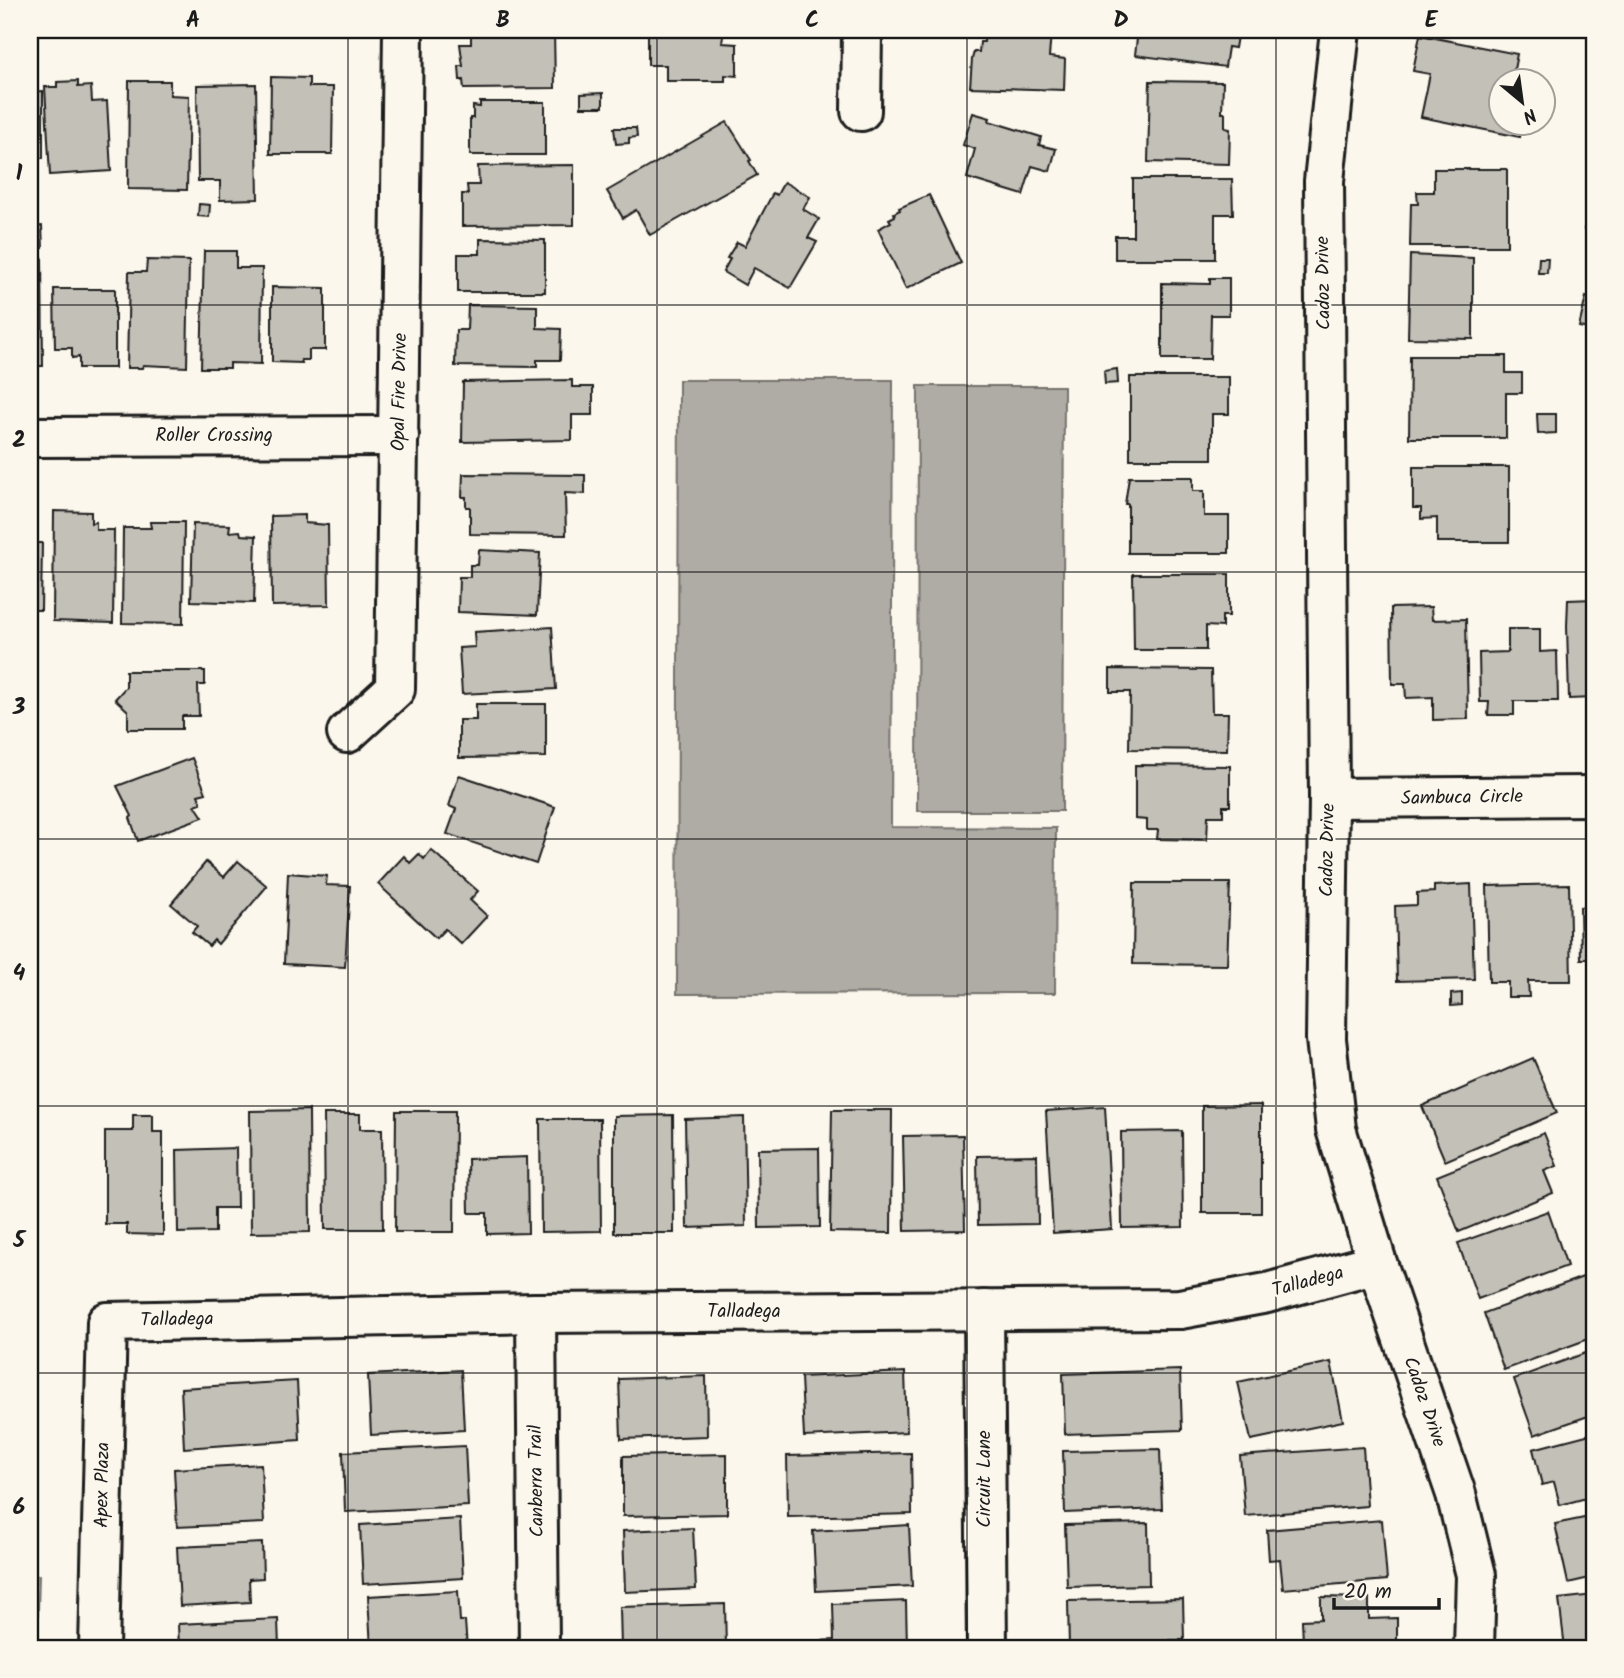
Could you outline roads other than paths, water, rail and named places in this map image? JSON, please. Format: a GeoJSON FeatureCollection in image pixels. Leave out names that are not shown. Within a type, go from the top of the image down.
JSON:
{"type":"FeatureCollection","features":[{"type":"Feature","properties":{"kind":"street","name":"Opal Fire Drive"},"geometry":{"type":"LineString","coordinates":[[347,733],[396,689],[404,30]]}},
{"type":"Feature","properties":{"kind":"street"},"geometry":{"type":"LineString","coordinates":[[861,111],[862,30]]}},
{"type":"Feature","properties":{"kind":"street","name":"Cadoz Drive"},"geometry":{"type":"LineString","coordinates":[[1340,30],[1324,181],[1329,798],[1327,1051],[1336,1129],[1377,1263],[1456,1494],[1475,1576],[1474,1648]]}},
{"type":"Feature","properties":{"kind":"street","name":"Roller Crossing"},"geometry":{"type":"LineString","coordinates":[[30,437],[399,436]]}},
{"type":"Feature","properties":{"kind":"street","name":"Sambuca Circle"},"geometry":{"type":"LineString","coordinates":[[1329,798],[1594,796]]}},
{"type":"Feature","properties":{"kind":"street","name":"Talladega"},"geometry":{"type":"LineString","coordinates":[[107,1322],[536,1314],[1180,1309],[1267,1293],[1377,1263]]}},
{"type":"Feature","properties":{"kind":"street","name":"Circuit Lane"},"geometry":{"type":"LineString","coordinates":[[984,1310],[987,1648]]}},
{"type":"Feature","properties":{"kind":"street","name":"Canberra Trail"},"geometry":{"type":"LineString","coordinates":[[536,1314],[539,1648]]}},
{"type":"Feature","properties":{"kind":"street","name":"Apex Plaza"},"geometry":{"type":"LineString","coordinates":[[99,1648],[107,1322]]}}]}
